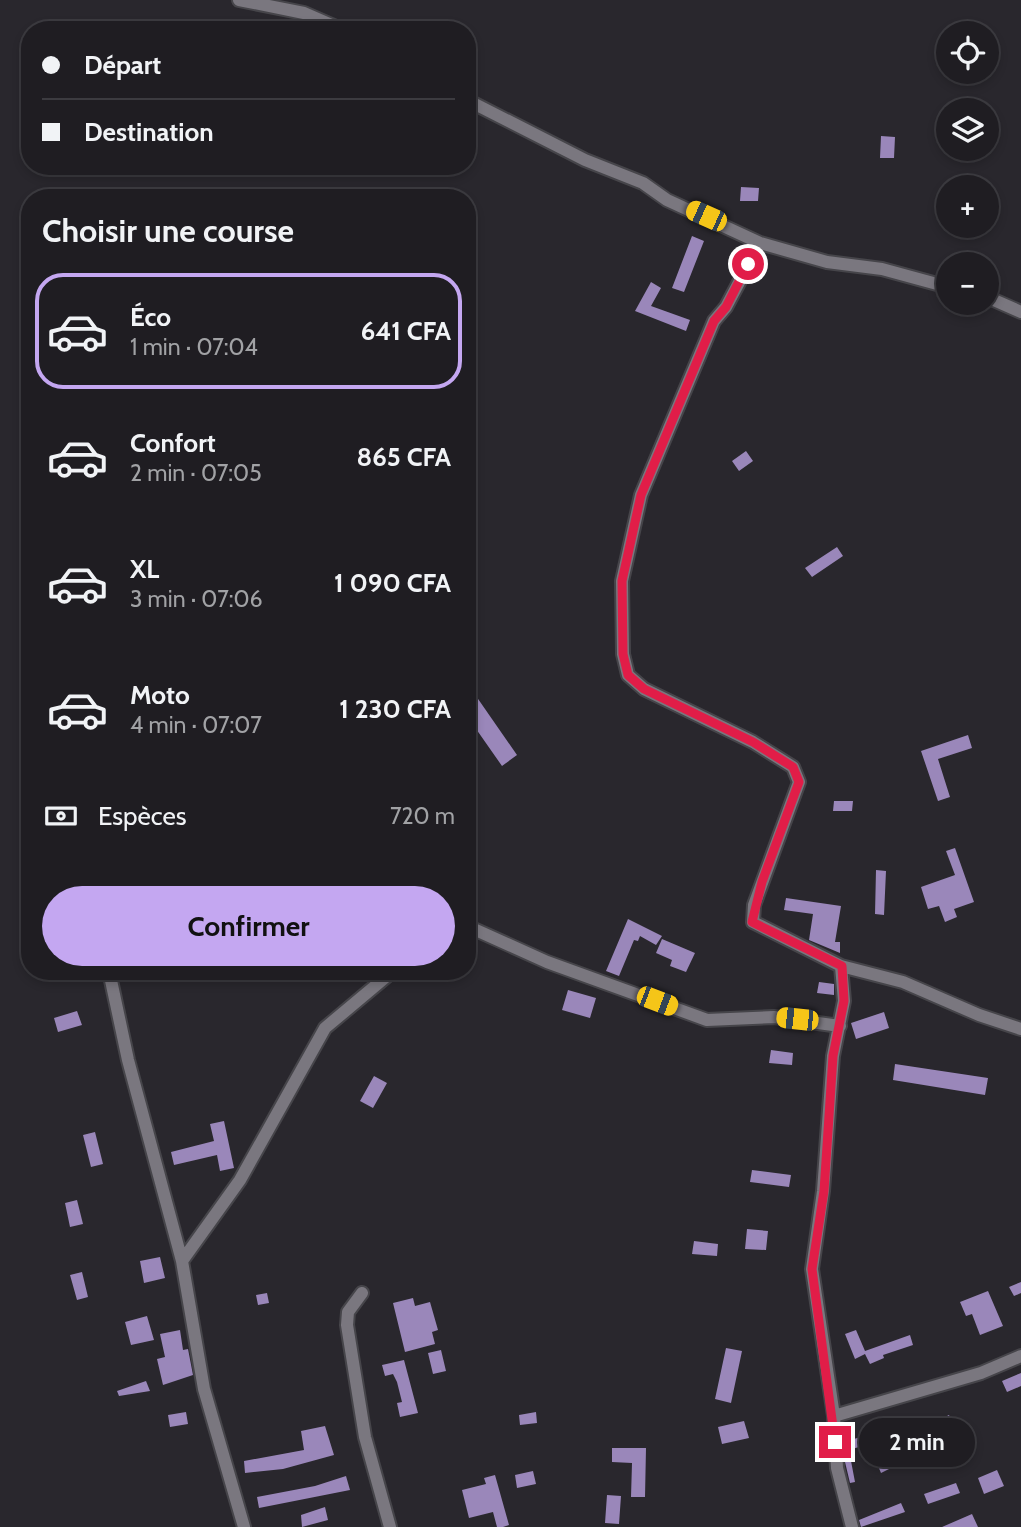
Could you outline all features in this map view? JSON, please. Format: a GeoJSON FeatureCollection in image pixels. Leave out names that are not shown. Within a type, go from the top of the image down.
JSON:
{"type":"FeatureCollection","features":[{"type":"Feature","properties":{"kind":"street"},"geometry":{"type":"LineString","coordinates":[[239,0],[304,13],[322,21]]}},
{"type":"Feature","properties":{"kind":"street"},"geometry":{"type":"LineString","coordinates":[[476,105],[585,160],[643,183],[667,200],[760,243],[827,262],[882,269],[936,284]]}},
{"type":"Feature","properties":{"kind":"street"},"geometry":{"type":"LineString","coordinates":[[760,243],[726,307],[714,321],[641,495],[622,581],[623,654],[628,675],[644,689],[713,720],[793,767],[799,782],[762,882],[752,922],[842,966],[904,982],[979,1015],[1021,1029]]}},
{"type":"Feature","properties":{"kind":"street"},"geometry":{"type":"LineString","coordinates":[[999,302],[1021,312]]}},
{"type":"Feature","properties":{"kind":"street"},"geometry":{"type":"LineString","coordinates":[[476,930],[547,962],[707,1020],[774,1017],[841,1026]]}},
{"type":"Feature","properties":{"kind":"street"},"geometry":{"type":"LineString","coordinates":[[842,966],[844,1001],[833,1056],[824,1191],[812,1269],[834,1416],[837,1468],[852,1527]]}},
{"type":"Feature","properties":{"kind":"street"},"geometry":{"type":"LineString","coordinates":[[111,980],[128,1060],[182,1261],[204,1389],[244,1527]]}},
{"type":"Feature","properties":{"kind":"street"},"geometry":{"type":"LineString","coordinates":[[182,1261],[240,1180],[325,1028],[382,980]]}},
{"type":"Feature","properties":{"kind":"street"},"geometry":{"type":"LineString","coordinates":[[362,1293],[348,1312],[347,1325],[365,1437],[390,1527]]}},
{"type":"Feature","properties":{"kind":"street"},"geometry":{"type":"LineString","coordinates":[[834,1416],[981,1373],[1021,1356]]}},
{"type":"Feature","properties":{"kind":"building"},"geometry":{"type":"Polygon","coordinates":[[[881,136],[895,137],[894,158],[880,158],[881,136]]]}},
{"type":"Feature","properties":{"kind":"building"},"geometry":{"type":"Polygon","coordinates":[[[741,187],[759,188],[758,201],[740,201],[741,187]]]}},
{"type":"Feature","properties":{"kind":"building"},"geometry":{"type":"Polygon","coordinates":[[[692,236],[704,241],[684,292],[672,288],[692,236]]]}},
{"type":"Feature","properties":{"kind":"building"},"geometry":{"type":"Polygon","coordinates":[[[651,282],[661,288],[651,306],[690,320],[686,331],[635,311],[651,282]]]}},
{"type":"Feature","properties":{"kind":"building"},"geometry":{"type":"Polygon","coordinates":[[[746,451],[753,461],[739,471],[732,461],[746,451]]]}},
{"type":"Feature","properties":{"kind":"building"},"geometry":{"type":"Polygon","coordinates":[[[837,547],[843,556],[812,577],[805,568],[837,547]]]}},
{"type":"Feature","properties":{"kind":"building"},"geometry":{"type":"Polygon","coordinates":[[[476,696],[517,755],[502,766],[476,729],[476,696]]]}},
{"type":"Feature","properties":{"kind":"building"},"geometry":{"type":"Polygon","coordinates":[[[968,735],[972,748],[938,759],[950,797],[938,801],[921,751],[968,735]]]}},
{"type":"Feature","properties":{"kind":"building"},"geometry":{"type":"Polygon","coordinates":[[[834,801],[853,801],[852,811],[833,811],[834,801]]]}},
{"type":"Feature","properties":{"kind":"building"},"geometry":{"type":"Polygon","coordinates":[[[955,848],[974,902],[954,909],[957,917],[945,922],[939,906],[928,909],[921,887],[955,875],[946,851],[955,848]]]}},
{"type":"Feature","properties":{"kind":"building"},"geometry":{"type":"Polygon","coordinates":[[[876,870],[886,871],[884,915],[875,914],[876,870]]]}},
{"type":"Feature","properties":{"kind":"building"},"geometry":{"type":"Polygon","coordinates":[[[786,898],[841,906],[835,942],[840,942],[840,953],[809,940],[813,914],[784,910],[786,898]]]}},
{"type":"Feature","properties":{"kind":"building"},"geometry":{"type":"Polygon","coordinates":[[[628,919],[662,936],[656,945],[640,936],[638,941],[634,940],[619,976],[606,971],[628,919]]]}},
{"type":"Feature","properties":{"kind":"building"},"geometry":{"type":"Polygon","coordinates":[[[662,939],[695,953],[686,972],[670,966],[672,960],[656,953],[662,939]]]}},
{"type":"Feature","properties":{"kind":"building"},"geometry":{"type":"Polygon","coordinates":[[[819,982],[834,984],[834,995],[817,993],[819,982]]]}},
{"type":"Feature","properties":{"kind":"building"},"geometry":{"type":"Polygon","coordinates":[[[568,990],[596,998],[590,1018],[562,1010],[568,990]]]}},
{"type":"Feature","properties":{"kind":"building"},"geometry":{"type":"Polygon","coordinates":[[[77,1011],[82,1025],[58,1032],[54,1018],[77,1011]]]}},
{"type":"Feature","properties":{"kind":"building"},"geometry":{"type":"Polygon","coordinates":[[[884,1012],[889,1028],[856,1039],[851,1023],[884,1012]]]}},
{"type":"Feature","properties":{"kind":"building"},"geometry":{"type":"Polygon","coordinates":[[[771,1050],[793,1053],[792,1065],[769,1063],[771,1050]]]}},
{"type":"Feature","properties":{"kind":"building"},"geometry":{"type":"Polygon","coordinates":[[[895,1064],[988,1078],[985,1095],[893,1080],[895,1064]]]}},
{"type":"Feature","properties":{"kind":"building"},"geometry":{"type":"Polygon","coordinates":[[[374,1076],[387,1083],[373,1108],[360,1101],[374,1076]]]}},
{"type":"Feature","properties":{"kind":"building"},"geometry":{"type":"Polygon","coordinates":[[[224,1121],[234,1168],[220,1171],[217,1155],[174,1165],[171,1152],[214,1141],[210,1124],[224,1121]]]}},
{"type":"Feature","properties":{"kind":"building"},"geometry":{"type":"Polygon","coordinates":[[[95,1132],[103,1164],[91,1167],[83,1135],[95,1132]]]}},
{"type":"Feature","properties":{"kind":"building"},"geometry":{"type":"Polygon","coordinates":[[[752,1170],[791,1175],[789,1187],[750,1182],[752,1170]]]}},
{"type":"Feature","properties":{"kind":"building"},"geometry":{"type":"Polygon","coordinates":[[[77,1200],[83,1224],[70,1227],[65,1203],[77,1200]]]}},
{"type":"Feature","properties":{"kind":"building"},"geometry":{"type":"Polygon","coordinates":[[[747,1229],[768,1231],[766,1250],[745,1249],[747,1229]]]}},
{"type":"Feature","properties":{"kind":"building"},"geometry":{"type":"Polygon","coordinates":[[[694,1241],[718,1244],[717,1256],[692,1254],[694,1241]]]}},
{"type":"Feature","properties":{"kind":"building"},"geometry":{"type":"Polygon","coordinates":[[[160,1257],[165,1278],[144,1283],[140,1261],[160,1257]]]}},
{"type":"Feature","properties":{"kind":"building"},"geometry":{"type":"Polygon","coordinates":[[[82,1272],[88,1297],[77,1300],[70,1275],[82,1272]]]}},
{"type":"Feature","properties":{"kind":"building"},"geometry":{"type":"Polygon","coordinates":[[[1021,1282],[1021,1293],[1014,1296],[1009,1287],[1021,1282]]]}},
{"type":"Feature","properties":{"kind":"building"},"geometry":{"type":"Polygon","coordinates":[[[988,1291],[1003,1326],[980,1335],[972,1314],[966,1316],[960,1302],[988,1291]]]}},
{"type":"Feature","properties":{"kind":"building"},"geometry":{"type":"Polygon","coordinates":[[[267,1293],[269,1303],[258,1305],[256,1295],[267,1293]]]}},
{"type":"Feature","properties":{"kind":"building"},"geometry":{"type":"Polygon","coordinates":[[[413,1298],[415,1306],[430,1302],[438,1330],[432,1332],[435,1344],[405,1352],[393,1303],[413,1298]]]}},
{"type":"Feature","properties":{"kind":"building"},"geometry":{"type":"Polygon","coordinates":[[[147,1316],[154,1340],[131,1345],[125,1322],[147,1316]]]}},
{"type":"Feature","properties":{"kind":"building"},"geometry":{"type":"Polygon","coordinates":[[[180,1330],[183,1350],[188,1349],[193,1375],[163,1385],[157,1359],[165,1357],[160,1334],[180,1330]]]}},
{"type":"Feature","properties":{"kind":"building"},"geometry":{"type":"Polygon","coordinates":[[[856,1330],[865,1351],[910,1335],[913,1345],[883,1355],[884,1358],[870,1364],[865,1354],[855,1359],[845,1334],[856,1330]]]}},
{"type":"Feature","properties":{"kind":"building"},"geometry":{"type":"Polygon","coordinates":[[[726,1348],[742,1351],[731,1403],[715,1399],[726,1348]]]}},
{"type":"Feature","properties":{"kind":"building"},"geometry":{"type":"Polygon","coordinates":[[[441,1350],[446,1371],[433,1374],[428,1353],[441,1350]]]}},
{"type":"Feature","properties":{"kind":"building"},"geometry":{"type":"Polygon","coordinates":[[[404,1360],[418,1413],[400,1417],[397,1403],[402,1402],[397,1382],[393,1374],[385,1376],[382,1365],[404,1360]]]}},
{"type":"Feature","properties":{"kind":"building"},"geometry":{"type":"Polygon","coordinates":[[[1021,1373],[1021,1386],[1007,1392],[1002,1381],[1021,1373]]]}},
{"type":"Feature","properties":{"kind":"building"},"geometry":{"type":"Polygon","coordinates":[[[146,1381],[150,1391],[119,1396],[117,1391],[146,1381]]]}},
{"type":"Feature","properties":{"kind":"building"},"geometry":{"type":"Polygon","coordinates":[[[186,1412],[188,1424],[170,1427],[168,1415],[186,1412]]]}},
{"type":"Feature","properties":{"kind":"building"},"geometry":{"type":"Polygon","coordinates":[[[536,1412],[537,1423],[520,1425],[519,1415],[536,1412]]]}},
{"type":"Feature","properties":{"kind":"building"},"geometry":{"type":"Polygon","coordinates":[[[949,1415],[961,1446],[949,1451],[937,1421],[949,1415]]]}},
{"type":"Feature","properties":{"kind":"building"},"geometry":{"type":"Polygon","coordinates":[[[744,1421],[749,1438],[722,1444],[718,1427],[744,1421]]]}},
{"type":"Feature","properties":{"kind":"building"},"geometry":{"type":"Polygon","coordinates":[[[325,1426],[334,1455],[283,1469],[245,1473],[244,1461],[304,1450],[301,1431],[325,1426]]]}},
{"type":"Feature","properties":{"kind":"building"},"geometry":{"type":"Polygon","coordinates":[[[877,1432],[880,1441],[845,1451],[844,1442],[877,1432]]]}},
{"type":"Feature","properties":{"kind":"building"},"geometry":{"type":"Polygon","coordinates":[[[612,1448],[646,1448],[645,1497],[631,1497],[632,1463],[612,1462],[612,1448]]]}},
{"type":"Feature","properties":{"kind":"building"},"geometry":{"type":"Polygon","coordinates":[[[886,1456],[891,1468],[881,1473],[876,1461],[886,1456]]]}},
{"type":"Feature","properties":{"kind":"building"},"geometry":{"type":"Polygon","coordinates":[[[851,1461],[855,1482],[850,1483],[845,1462],[851,1461]]]}},
{"type":"Feature","properties":{"kind":"building"},"geometry":{"type":"Polygon","coordinates":[[[997,1470],[1004,1486],[984,1494],[978,1478],[997,1470]]]}},
{"type":"Feature","properties":{"kind":"building"},"geometry":{"type":"Polygon","coordinates":[[[533,1471],[536,1484],[517,1488],[515,1475],[533,1471]]]}},
{"type":"Feature","properties":{"kind":"building"},"geometry":{"type":"Polygon","coordinates":[[[495,1475],[509,1525],[503,1527],[497,1527],[493,1512],[469,1518],[462,1490],[486,1484],[484,1478],[495,1475]]]}},
{"type":"Feature","properties":{"kind":"building"},"geometry":{"type":"Polygon","coordinates":[[[346,1476],[350,1490],[259,1508],[257,1497],[315,1486],[346,1476]]]}},
{"type":"Feature","properties":{"kind":"building"},"geometry":{"type":"Polygon","coordinates":[[[956,1483],[960,1493],[928,1504],[924,1494],[956,1483]]]}},
{"type":"Feature","properties":{"kind":"building"},"geometry":{"type":"Polygon","coordinates":[[[607,1495],[621,1496],[619,1524],[605,1523],[607,1495]]]}},
{"type":"Feature","properties":{"kind":"building"},"geometry":{"type":"Polygon","coordinates":[[[901,1503],[905,1512],[861,1527],[859,1520],[901,1503]]]}},
{"type":"Feature","properties":{"kind":"building"},"geometry":{"type":"Polygon","coordinates":[[[325,1507],[328,1520],[302,1527],[301,1515],[325,1507]]]}},
{"type":"Feature","properties":{"kind":"building"},"geometry":{"type":"Polygon","coordinates":[[[972,1514],[978,1527],[942,1527],[972,1514]]]}},
{"type":"Feature","properties":{"kind":"route"},"geometry":{"type":"LineString","coordinates":[[748,264],[726,307],[714,321],[641,495],[622,581],[623,654],[628,675],[644,689],[713,720],[753,742],[793,767],[799,782],[754,905],[752,922],[842,966],[844,1001],[839,1038],[833,1056],[824,1191],[812,1269],[821,1346],[834,1416],[835,1442]]}}]}
